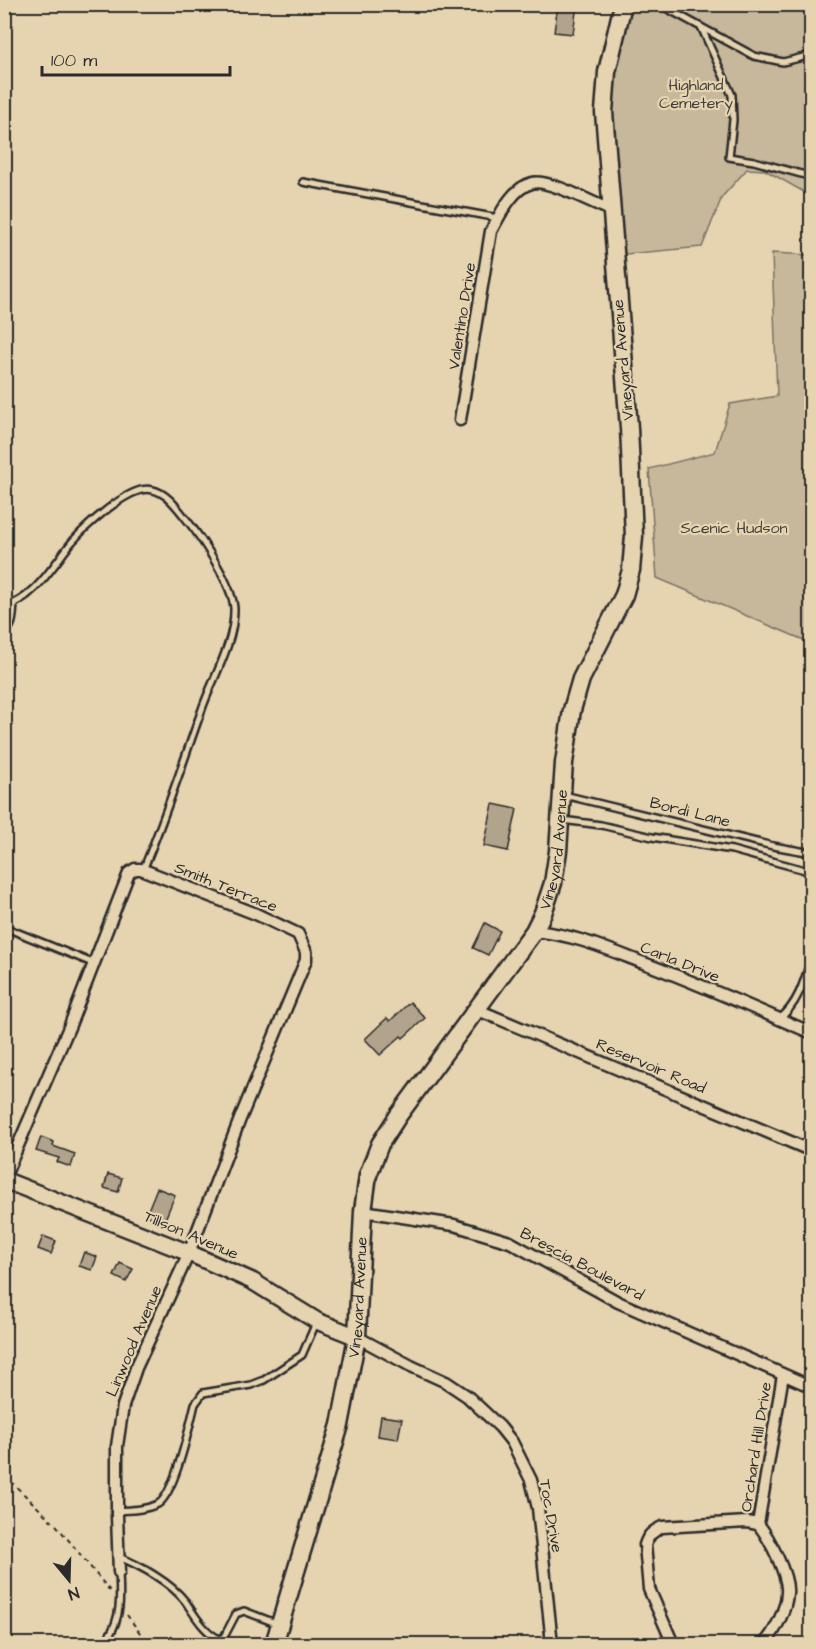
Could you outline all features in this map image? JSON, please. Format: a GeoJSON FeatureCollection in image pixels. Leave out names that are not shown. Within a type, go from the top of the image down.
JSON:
{"type":"FeatureCollection","features":[{"type":"Feature","properties":{"kind":"main road","name":"Vineyard Avenue"},"geometry":{"type":"LineString","coordinates":[[273,1644],[340,1425],[357,1337],[363,1211],[368,1175],[380,1144],[405,1106],[478,1010],[534,931],[543,913],[553,883],[572,710],[581,679],[624,595],[631,570],[634,536],[629,428],[604,112],[607,72],[623,4]]}},
{"type":"Feature","properties":{"kind":"street","name":"Valentino Drive"},"geometry":{"type":"LineString","coordinates":[[460,420],[490,231],[498,218],[518,191],[533,182],[549,184],[611,210]]}},
{"type":"Feature","properties":{"kind":"street"},"geometry":{"type":"LineString","coordinates":[[4,1179],[95,964],[129,873],[135,869],[143,870]]}},
{"type":"Feature","properties":{"kind":"street","name":"Smith Terrace"},"geometry":{"type":"LineString","coordinates":[[143,870],[292,930],[298,934],[306,952],[306,960],[290,1002],[240,1119],[189,1253]]}},
{"type":"Feature","properties":{"kind":"street","name":"Carla Drive"},"geometry":{"type":"LineString","coordinates":[[534,931],[582,939],[668,972],[812,1033]]}},
{"type":"Feature","properties":{"kind":"street","name":"Reservoir Road"},"geometry":{"type":"LineString","coordinates":[[478,1010],[812,1151]]}},
{"type":"Feature","properties":{"kind":"street","name":"Tillson Avenue"},"geometry":{"type":"LineString","coordinates":[[4,1179],[189,1253],[252,1281],[317,1321],[357,1337]]}},
{"type":"Feature","properties":{"kind":"street","name":"Brescia Boulevard"},"geometry":{"type":"LineString","coordinates":[[363,1211],[454,1225],[510,1242],[618,1302],[812,1387]]}},
{"type":"Feature","properties":{"kind":"street","name":"Linwood Avenue"},"geometry":{"type":"LineString","coordinates":[[119,1572],[117,1446],[123,1406],[136,1368],[189,1253]]}},
{"type":"Feature","properties":{"kind":"street","name":"Toc Drive"},"geometry":{"type":"LineString","coordinates":[[357,1337],[446,1382],[467,1396],[500,1426],[512,1442],[531,1480],[538,1508],[552,1644]]}},
{"type":"Feature","properties":{"kind":"street","name":"Orchard Hill Drive"},"geometry":{"type":"LineString","coordinates":[[758,1524],[783,1376]]}},
{"type":"Feature","properties":{"kind":"street","name":"Orchard Hill Drive"},"geometry":{"type":"LineString","coordinates":[[673,1644],[650,1589],[645,1545],[647,1539],[653,1531],[662,1527],[747,1522],[758,1524],[764,1531],[785,1579],[787,1593],[776,1624],[764,1644]]}},
{"type":"Feature","properties":{"kind":"lane"},"geometry":{"type":"LineString","coordinates":[[655,4],[754,56],[783,63],[812,54]]}},
{"type":"Feature","properties":{"kind":"lane"},"geometry":{"type":"LineString","coordinates":[[702,29],[732,95],[733,120],[729,157],[754,161],[812,177]]}},
{"type":"Feature","properties":{"kind":"lane"},"geometry":{"type":"LineString","coordinates":[[303,182],[498,218]]}},
{"type":"Feature","properties":{"kind":"lane"},"geometry":{"type":"LineString","coordinates":[[4,607],[14,604],[33,591],[75,539],[97,519],[129,494],[144,489],[155,490],[172,501],[191,525],[225,580],[234,607],[229,643],[201,710],[163,825],[143,870]]}},
{"type":"Feature","properties":{"kind":"lane"},"geometry":{"type":"LineString","coordinates":[[4,633],[9,630],[12,623],[14,604]]}},
{"type":"Feature","properties":{"kind":"lane","name":"Bordi Lane"},"geometry":{"type":"LineString","coordinates":[[562,795],[773,846],[812,853]]}},
{"type":"Feature","properties":{"kind":"lane"},"geometry":{"type":"LineString","coordinates":[[561,820],[601,825],[652,837],[732,850],[812,872]]}},
{"type":"Feature","properties":{"kind":"lane"},"geometry":{"type":"LineString","coordinates":[[4,927],[95,964]]}},
{"type":"Feature","properties":{"kind":"lane"},"geometry":{"type":"LineString","coordinates":[[779,1019],[789,1012],[799,993],[812,956]]}},
{"type":"Feature","properties":{"kind":"lane"},"geometry":{"type":"LineString","coordinates":[[117,1511],[146,1508],[159,1503],[166,1497],[173,1483],[195,1404],[203,1393],[251,1385],[264,1380],[302,1354],[317,1321]]}},
{"type":"Feature","properties":{"kind":"lane"},"geometry":{"type":"LineString","coordinates":[[119,1557],[145,1568],[168,1586],[183,1599],[212,1635],[219,1639],[224,1636],[236,1614],[244,1611],[278,1624]]}},
{"type":"Feature","properties":{"kind":"lane","name":"Linwood Avenue"},"geometry":{"type":"LineString","coordinates":[[109,1636],[116,1624],[120,1604],[119,1572]]}},
{"type":"Feature","properties":{"kind":"path"},"geometry":{"type":"LineString","coordinates":[[4,1475],[57,1526],[120,1604],[148,1644]]}},
{"type":"Feature","properties":{"kind":"green space","name":"Highland Cemetery"},"geometry":{"type":"Polygon","coordinates":[[[623,5],[811,5],[811,196],[765,170],[747,169],[722,197],[702,247],[615,255],[604,112],[623,5]]]}},
{"type":"Feature","properties":{"kind":"green space","name":"Scenic Hudson"},"geometry":{"type":"Polygon","coordinates":[[[772,253],[811,255],[811,643],[657,578],[649,469],[715,452],[730,404],[777,396],[772,253]]]}},
{"type":"Feature","properties":{"kind":"building"},"geometry":{"type":"Polygon","coordinates":[[[558,4],[577,4],[573,34],[554,32],[558,4]]]}},
{"type":"Feature","properties":{"kind":"building"},"geometry":{"type":"Polygon","coordinates":[[[493,804],[517,809],[508,851],[484,846],[493,804]]]}},
{"type":"Feature","properties":{"kind":"building"},"geometry":{"type":"Polygon","coordinates":[[[485,923],[500,931],[488,955],[473,948],[485,923]]]}},
{"type":"Feature","properties":{"kind":"building"},"geometry":{"type":"Polygon","coordinates":[[[410,1002],[425,1018],[380,1055],[365,1039],[387,1018],[390,1021],[410,1002]]]}},
{"type":"Feature","properties":{"kind":"building"},"geometry":{"type":"Polygon","coordinates":[[[41,1137],[54,1142],[53,1146],[75,1154],[71,1167],[57,1162],[59,1158],[36,1151],[41,1137]]]}},
{"type":"Feature","properties":{"kind":"building"},"geometry":{"type":"Polygon","coordinates":[[[108,1174],[122,1178],[118,1192],[104,1188],[108,1174]]]}},
{"type":"Feature","properties":{"kind":"building"},"geometry":{"type":"Polygon","coordinates":[[[157,1188],[175,1195],[164,1222],[146,1215],[157,1188]]]}},
{"type":"Feature","properties":{"kind":"building"},"geometry":{"type":"Polygon","coordinates":[[[43,1236],[56,1241],[51,1254],[38,1249],[43,1236]]]}},
{"type":"Feature","properties":{"kind":"building"},"geometry":{"type":"Polygon","coordinates":[[[84,1252],[97,1257],[92,1270],[79,1266],[84,1252]]]}},
{"type":"Feature","properties":{"kind":"building"},"geometry":{"type":"Polygon","coordinates":[[[120,1263],[133,1269],[126,1282],[114,1276],[120,1263]]]}},
{"type":"Feature","properties":{"kind":"building"},"geometry":{"type":"Polygon","coordinates":[[[381,1416],[402,1419],[398,1439],[378,1436],[381,1416]]]}}]}
